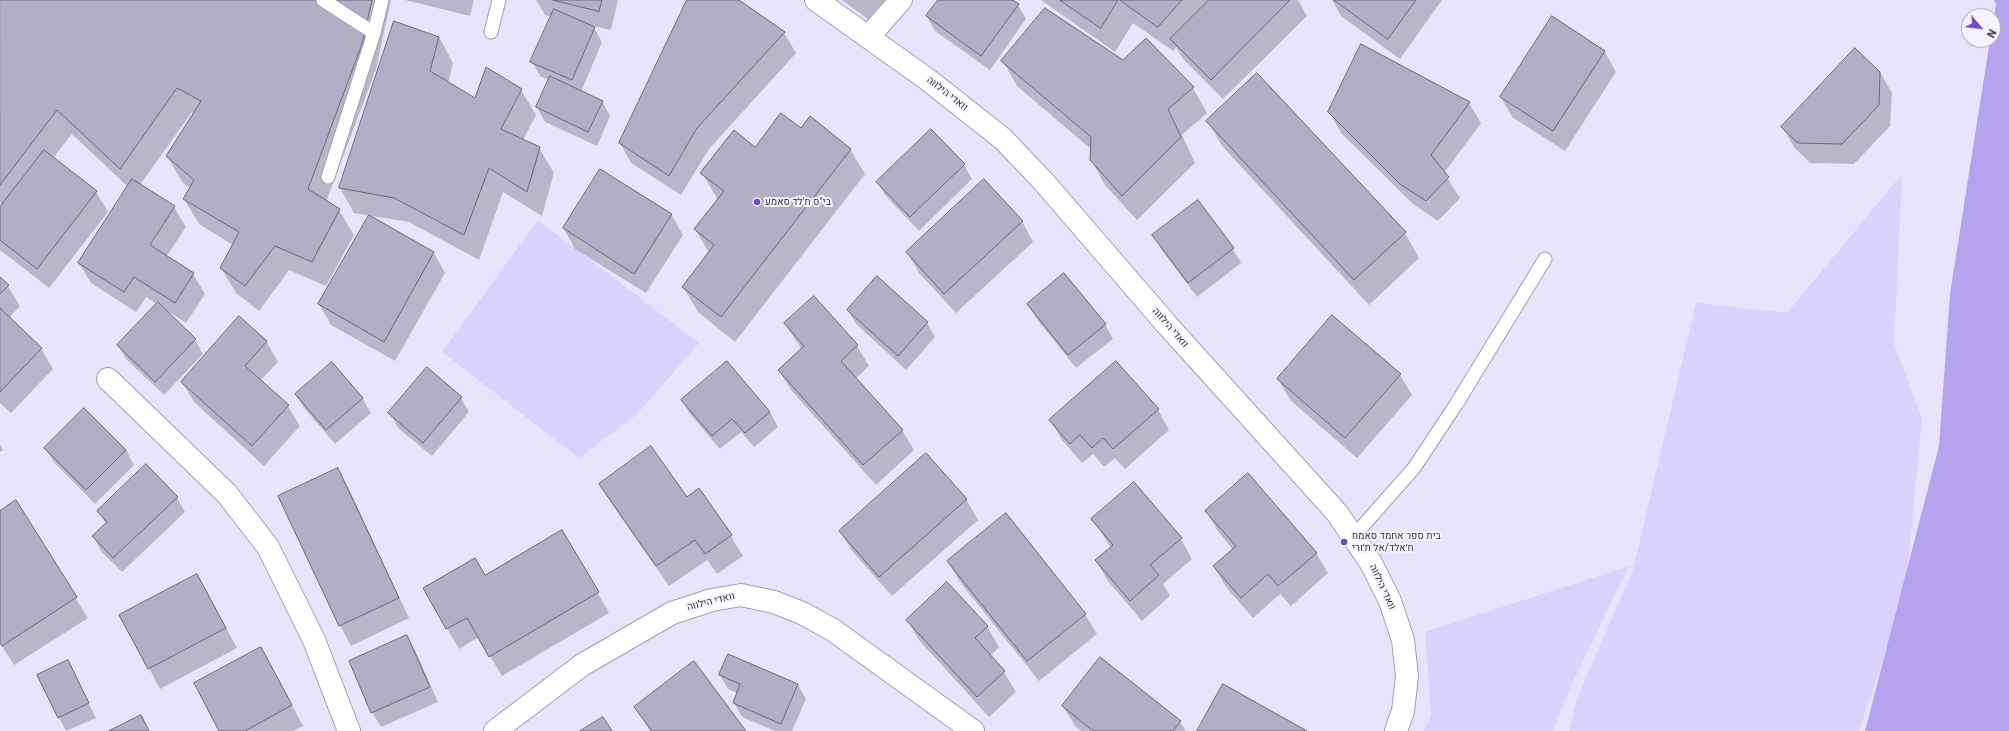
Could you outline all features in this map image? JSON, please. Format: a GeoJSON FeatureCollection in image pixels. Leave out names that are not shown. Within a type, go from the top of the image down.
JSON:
{"type":"FeatureCollection","features":[{"type":"Feature","properties":{"kind":"street","name":"וואדי הילווה"},"geometry":{"type":"LineString","coordinates":[[816,0],[869,36],[927,79],[1003,139],[1043,181],[1169,327],[1337,513],[1371,562],[1390,601],[1403,640],[1407,676],[1402,711],[1396,731]]}},
{"type":"Feature","properties":{"kind":"street"},"geometry":{"type":"LineString","coordinates":[[869,36],[901,0]]}},
{"type":"Feature","properties":{"kind":"street"},"geometry":{"type":"LineString","coordinates":[[108,379],[227,494],[268,547],[314,640],[349,731]]}},
{"type":"Feature","properties":{"kind":"street","name":"וואדי הילווה"},"geometry":{"type":"LineString","coordinates":[[495,731],[582,665],[672,613],[712,600],[741,595],[774,602],[802,613],[833,630],[973,731]]}},
{"type":"Feature","properties":{"kind":"lane"},"geometry":{"type":"LineString","coordinates":[[323,0],[374,32]]}},
{"type":"Feature","properties":{"kind":"lane"},"geometry":{"type":"LineString","coordinates":[[328,177],[374,32],[382,0]]}},
{"type":"Feature","properties":{"kind":"lane"},"geometry":{"type":"LineString","coordinates":[[491,32],[499,0]]}},
{"type":"Feature","properties":{"kind":"lane"},"geometry":{"type":"LineString","coordinates":[[1353,536],[1414,468],[1457,403],[1545,259]]}},
{"type":"Feature","properties":{"kind":"shaded area"},"geometry":{"type":"Polygon","coordinates":[[[1994,0],[2009,0],[2009,731],[1865,731],[1939,446],[1950,294],[1989,48],[2001,48],[2001,8],[1995,8],[1996,3],[1994,0]]]}},
{"type":"Feature","properties":{"kind":"shaded area"},"geometry":{"type":"Polygon","coordinates":[[[1902,174],[1894,343],[1922,419],[1905,593],[1859,731],[1569,731],[1577,698],[1633,570],[1696,303],[1787,313],[1902,174]]]}},
{"type":"Feature","properties":{"kind":"shaded area"},"geometry":{"type":"Polygon","coordinates":[[[538,220],[699,343],[636,415],[579,458],[442,352],[538,220]]]}},
{"type":"Feature","properties":{"kind":"shaded area"},"geometry":{"type":"Polygon","coordinates":[[[1629,566],[1569,690],[1553,731],[1424,731],[1431,715],[1425,632],[1629,566]]]}},
{"type":"Feature","properties":{"kind":"building"},"geometry":{"type":"Polygon","coordinates":[[[0,0],[372,0],[362,44],[308,189],[340,209],[312,262],[275,246],[245,286],[220,268],[239,232],[183,199],[194,180],[166,156],[201,101],[177,88],[120,169],[57,110],[0,185],[0,0]]]}},
{"type":"Feature","properties":{"kind":"building"},"geometry":{"type":"Polygon","coordinates":[[[553,0],[602,0],[599,11],[553,0]]]}},
{"type":"Feature","properties":{"kind":"building"},"geometry":{"type":"Polygon","coordinates":[[[687,0],[739,0],[785,32],[697,128],[669,176],[619,143],[687,0]]]}},
{"type":"Feature","properties":{"kind":"building"},"geometry":{"type":"Polygon","coordinates":[[[938,0],[1013,0],[1019,4],[981,56],[926,16],[938,0]]]}},
{"type":"Feature","properties":{"kind":"building"},"geometry":{"type":"Polygon","coordinates":[[[1060,0],[1118,0],[1101,28],[1060,0]]]}},
{"type":"Feature","properties":{"kind":"building"},"geometry":{"type":"Polygon","coordinates":[[[1120,0],[1182,0],[1158,27],[1120,0]]]}},
{"type":"Feature","properties":{"kind":"building"},"geometry":{"type":"Polygon","coordinates":[[[1209,0],[1290,0],[1211,80],[1170,39],[1209,0]]]}},
{"type":"Feature","properties":{"kind":"building"},"geometry":{"type":"Polygon","coordinates":[[[1334,0],[1416,0],[1388,39],[1334,0]]]}},
{"type":"Feature","properties":{"kind":"building"},"geometry":{"type":"Polygon","coordinates":[[[1045,8],[1123,60],[1146,38],[1194,87],[1168,109],[1181,137],[1122,196],[1090,160],[1091,137],[1001,61],[1045,8]]]}},
{"type":"Feature","properties":{"kind":"building"},"geometry":{"type":"Polygon","coordinates":[[[554,9],[595,27],[572,80],[530,62],[554,9]]]}},
{"type":"Feature","properties":{"kind":"building"},"geometry":{"type":"Polygon","coordinates":[[[1552,16],[1605,51],[1553,131],[1500,97],[1552,16]]]}},
{"type":"Feature","properties":{"kind":"building"},"geometry":{"type":"Polygon","coordinates":[[[394,21],[439,37],[430,71],[475,98],[486,67],[522,89],[501,129],[540,147],[527,192],[489,168],[464,235],[394,198],[339,188],[394,21]]]}},
{"type":"Feature","properties":{"kind":"building"},"geometry":{"type":"Polygon","coordinates":[[[1361,44],[1470,102],[1431,155],[1449,177],[1426,201],[1400,184],[1328,112],[1361,44]]]}},
{"type":"Feature","properties":{"kind":"building"},"geometry":{"type":"Polygon","coordinates":[[[1855,48],[1880,72],[1879,105],[1842,144],[1798,143],[1781,127],[1855,48]]]}},
{"type":"Feature","properties":{"kind":"building"},"geometry":{"type":"Polygon","coordinates":[[[1257,73],[1406,232],[1354,280],[1206,121],[1257,73]]]}},
{"type":"Feature","properties":{"kind":"building"},"geometry":{"type":"Polygon","coordinates":[[[550,76],[603,101],[588,132],[536,107],[550,76]]]}},
{"type":"Feature","properties":{"kind":"building"},"geometry":{"type":"Polygon","coordinates":[[[781,113],[801,128],[810,116],[851,149],[721,317],[682,287],[714,245],[694,229],[724,191],[700,173],[734,130],[755,147],[781,113]]]}},
{"type":"Feature","properties":{"kind":"building"},"geometry":{"type":"Polygon","coordinates":[[[931,129],[965,164],[910,217],[876,182],[931,129]]]}},
{"type":"Feature","properties":{"kind":"building"},"geometry":{"type":"Polygon","coordinates":[[[44,150],[97,191],[37,269],[0,240],[0,207],[44,150]]]}},
{"type":"Feature","properties":{"kind":"building"},"geometry":{"type":"Polygon","coordinates":[[[600,169],[672,214],[634,274],[563,228],[600,169]]]}},
{"type":"Feature","properties":{"kind":"building"},"geometry":{"type":"Polygon","coordinates":[[[132,179],[175,206],[150,245],[194,273],[175,303],[134,277],[124,292],[78,263],[132,179]]]}},
{"type":"Feature","properties":{"kind":"building"},"geometry":{"type":"Polygon","coordinates":[[[984,179],[1023,221],[944,294],[906,252],[984,179]]]}},
{"type":"Feature","properties":{"kind":"building"},"geometry":{"type":"Polygon","coordinates":[[[1198,200],[1234,248],[1188,283],[1152,235],[1198,200]]]}},
{"type":"Feature","properties":{"kind":"building"},"geometry":{"type":"Polygon","coordinates":[[[369,215],[434,252],[384,342],[318,304],[369,215]]]}},
{"type":"Feature","properties":{"kind":"building"},"geometry":{"type":"Polygon","coordinates":[[[1064,273],[1106,324],[1068,355],[1027,304],[1064,273]]]}},
{"type":"Feature","properties":{"kind":"building"},"geometry":{"type":"Polygon","coordinates":[[[877,276],[928,322],[898,356],[847,310],[877,276]]]}},
{"type":"Feature","properties":{"kind":"building"},"geometry":{"type":"Polygon","coordinates":[[[0,277],[9,285],[0,294],[0,277]]]}},
{"type":"Feature","properties":{"kind":"building"},"geometry":{"type":"Polygon","coordinates":[[[814,296],[858,345],[841,361],[903,430],[863,465],[778,370],[804,346],[784,323],[814,296]]]}},
{"type":"Feature","properties":{"kind":"building"},"geometry":{"type":"Polygon","coordinates":[[[158,302],[196,339],[155,382],[117,345],[158,302]]]}},
{"type":"Feature","properties":{"kind":"building"},"geometry":{"type":"Polygon","coordinates":[[[0,308],[42,348],[0,392],[0,308]]]}},
{"type":"Feature","properties":{"kind":"building"},"geometry":{"type":"Polygon","coordinates":[[[1332,315],[1401,374],[1345,438],[1277,379],[1332,315]]]}},
{"type":"Feature","properties":{"kind":"building"},"geometry":{"type":"Polygon","coordinates":[[[239,316],[267,341],[245,366],[289,405],[252,446],[181,382],[239,316]]]}},
{"type":"Feature","properties":{"kind":"building"},"geometry":{"type":"Polygon","coordinates":[[[727,361],[770,412],[745,433],[732,419],[712,436],[681,400],[727,361]]]}},
{"type":"Feature","properties":{"kind":"building"},"geometry":{"type":"Polygon","coordinates":[[[1116,361],[1159,409],[1113,449],[1103,438],[1092,448],[1080,435],[1070,444],[1049,420],[1116,361]]]}},
{"type":"Feature","properties":{"kind":"building"},"geometry":{"type":"Polygon","coordinates":[[[332,362],[363,398],[326,430],[295,394],[332,362]]]}},
{"type":"Feature","properties":{"kind":"building"},"geometry":{"type":"Polygon","coordinates":[[[427,367],[462,397],[423,443],[388,413],[427,367]]]}},
{"type":"Feature","properties":{"kind":"building"},"geometry":{"type":"Polygon","coordinates":[[[84,408],[126,450],[86,490],[44,448],[84,408]]]}},
{"type":"Feature","properties":{"kind":"building"},"geometry":{"type":"Polygon","coordinates":[[[651,446],[687,497],[699,488],[732,535],[705,554],[695,540],[656,566],[599,484],[651,446]]]}},
{"type":"Feature","properties":{"kind":"building"},"geometry":{"type":"Polygon","coordinates":[[[926,453],[967,499],[879,577],[839,531],[926,453]]]}},
{"type":"Feature","properties":{"kind":"building"},"geometry":{"type":"Polygon","coordinates":[[[146,464],[178,497],[113,558],[92,536],[107,522],[97,511],[146,464]]]}},
{"type":"Feature","properties":{"kind":"building"},"geometry":{"type":"Polygon","coordinates":[[[338,468],[399,598],[339,626],[278,496],[338,468]]]}},
{"type":"Feature","properties":{"kind":"building"},"geometry":{"type":"Polygon","coordinates":[[[1248,473],[1317,553],[1278,586],[1268,574],[1241,598],[1213,566],[1236,546],[1205,511],[1248,473]]]}},
{"type":"Feature","properties":{"kind":"building"},"geometry":{"type":"Polygon","coordinates":[[[1134,482],[1182,538],[1150,565],[1159,575],[1130,601],[1095,560],[1113,545],[1091,519],[1134,482]]]}},
{"type":"Feature","properties":{"kind":"building"},"geometry":{"type":"Polygon","coordinates":[[[16,500],[77,597],[2,646],[0,643],[0,511],[16,500]]]}},
{"type":"Feature","properties":{"kind":"building"},"geometry":{"type":"Polygon","coordinates":[[[1006,513],[1086,614],[1027,661],[947,561],[1006,513]]]}},
{"type":"Feature","properties":{"kind":"building"},"geometry":{"type":"Polygon","coordinates":[[[562,530],[599,592],[489,657],[467,618],[446,629],[423,588],[475,558],[485,575],[562,530]]]}},
{"type":"Feature","properties":{"kind":"building"},"geometry":{"type":"Polygon","coordinates":[[[197,574],[226,628],[148,669],[119,615],[197,574]]]}},
{"type":"Feature","properties":{"kind":"building"},"geometry":{"type":"Polygon","coordinates":[[[947,582],[988,626],[975,638],[1005,671],[977,697],[906,620],[947,582]]]}},
{"type":"Feature","properties":{"kind":"building"},"geometry":{"type":"Polygon","coordinates":[[[407,635],[430,687],[371,713],[349,661],[407,635]]]}},
{"type":"Feature","properties":{"kind":"building"},"geometry":{"type":"Polygon","coordinates":[[[261,647],[292,705],[245,731],[219,731],[194,683],[261,647]]]}},
{"type":"Feature","properties":{"kind":"building"},"geometry":{"type":"Polygon","coordinates":[[[728,654],[798,684],[781,724],[733,703],[740,684],[719,675],[728,654]]]}},
{"type":"Feature","properties":{"kind":"building"},"geometry":{"type":"Polygon","coordinates":[[[1100,657],[1181,721],[1173,731],[1093,731],[1062,706],[1100,657]]]}},
{"type":"Feature","properties":{"kind":"building"},"geometry":{"type":"Polygon","coordinates":[[[68,660],[89,703],[58,718],[37,675],[68,660]]]}},
{"type":"Feature","properties":{"kind":"building"},"geometry":{"type":"Polygon","coordinates":[[[694,661],[746,731],[652,731],[634,707],[694,661]]]}},
{"type":"Feature","properties":{"kind":"building"},"geometry":{"type":"Polygon","coordinates":[[[1223,684],[1307,731],[1197,731],[1223,684]]]}},
{"type":"Feature","properties":{"kind":"building"},"geometry":{"type":"Polygon","coordinates":[[[141,715],[149,731],[109,731],[141,715]]]}},
{"type":"Feature","properties":{"kind":"building"},"geometry":{"type":"Polygon","coordinates":[[[603,717],[612,731],[580,731],[603,717]]]}},
{"type":"Feature","properties":{"kind":"place","name":"בי\"ס ח'לד סאמע"},"geometry":{"type":"Point","coordinates":[757,202]}},
{"type":"Feature","properties":{"kind":"place","name":"בית ספר אחמד סאמח ח׳אלד/אל ת׳ורי"},"geometry":{"type":"Point","coordinates":[1344,542]}}]}
